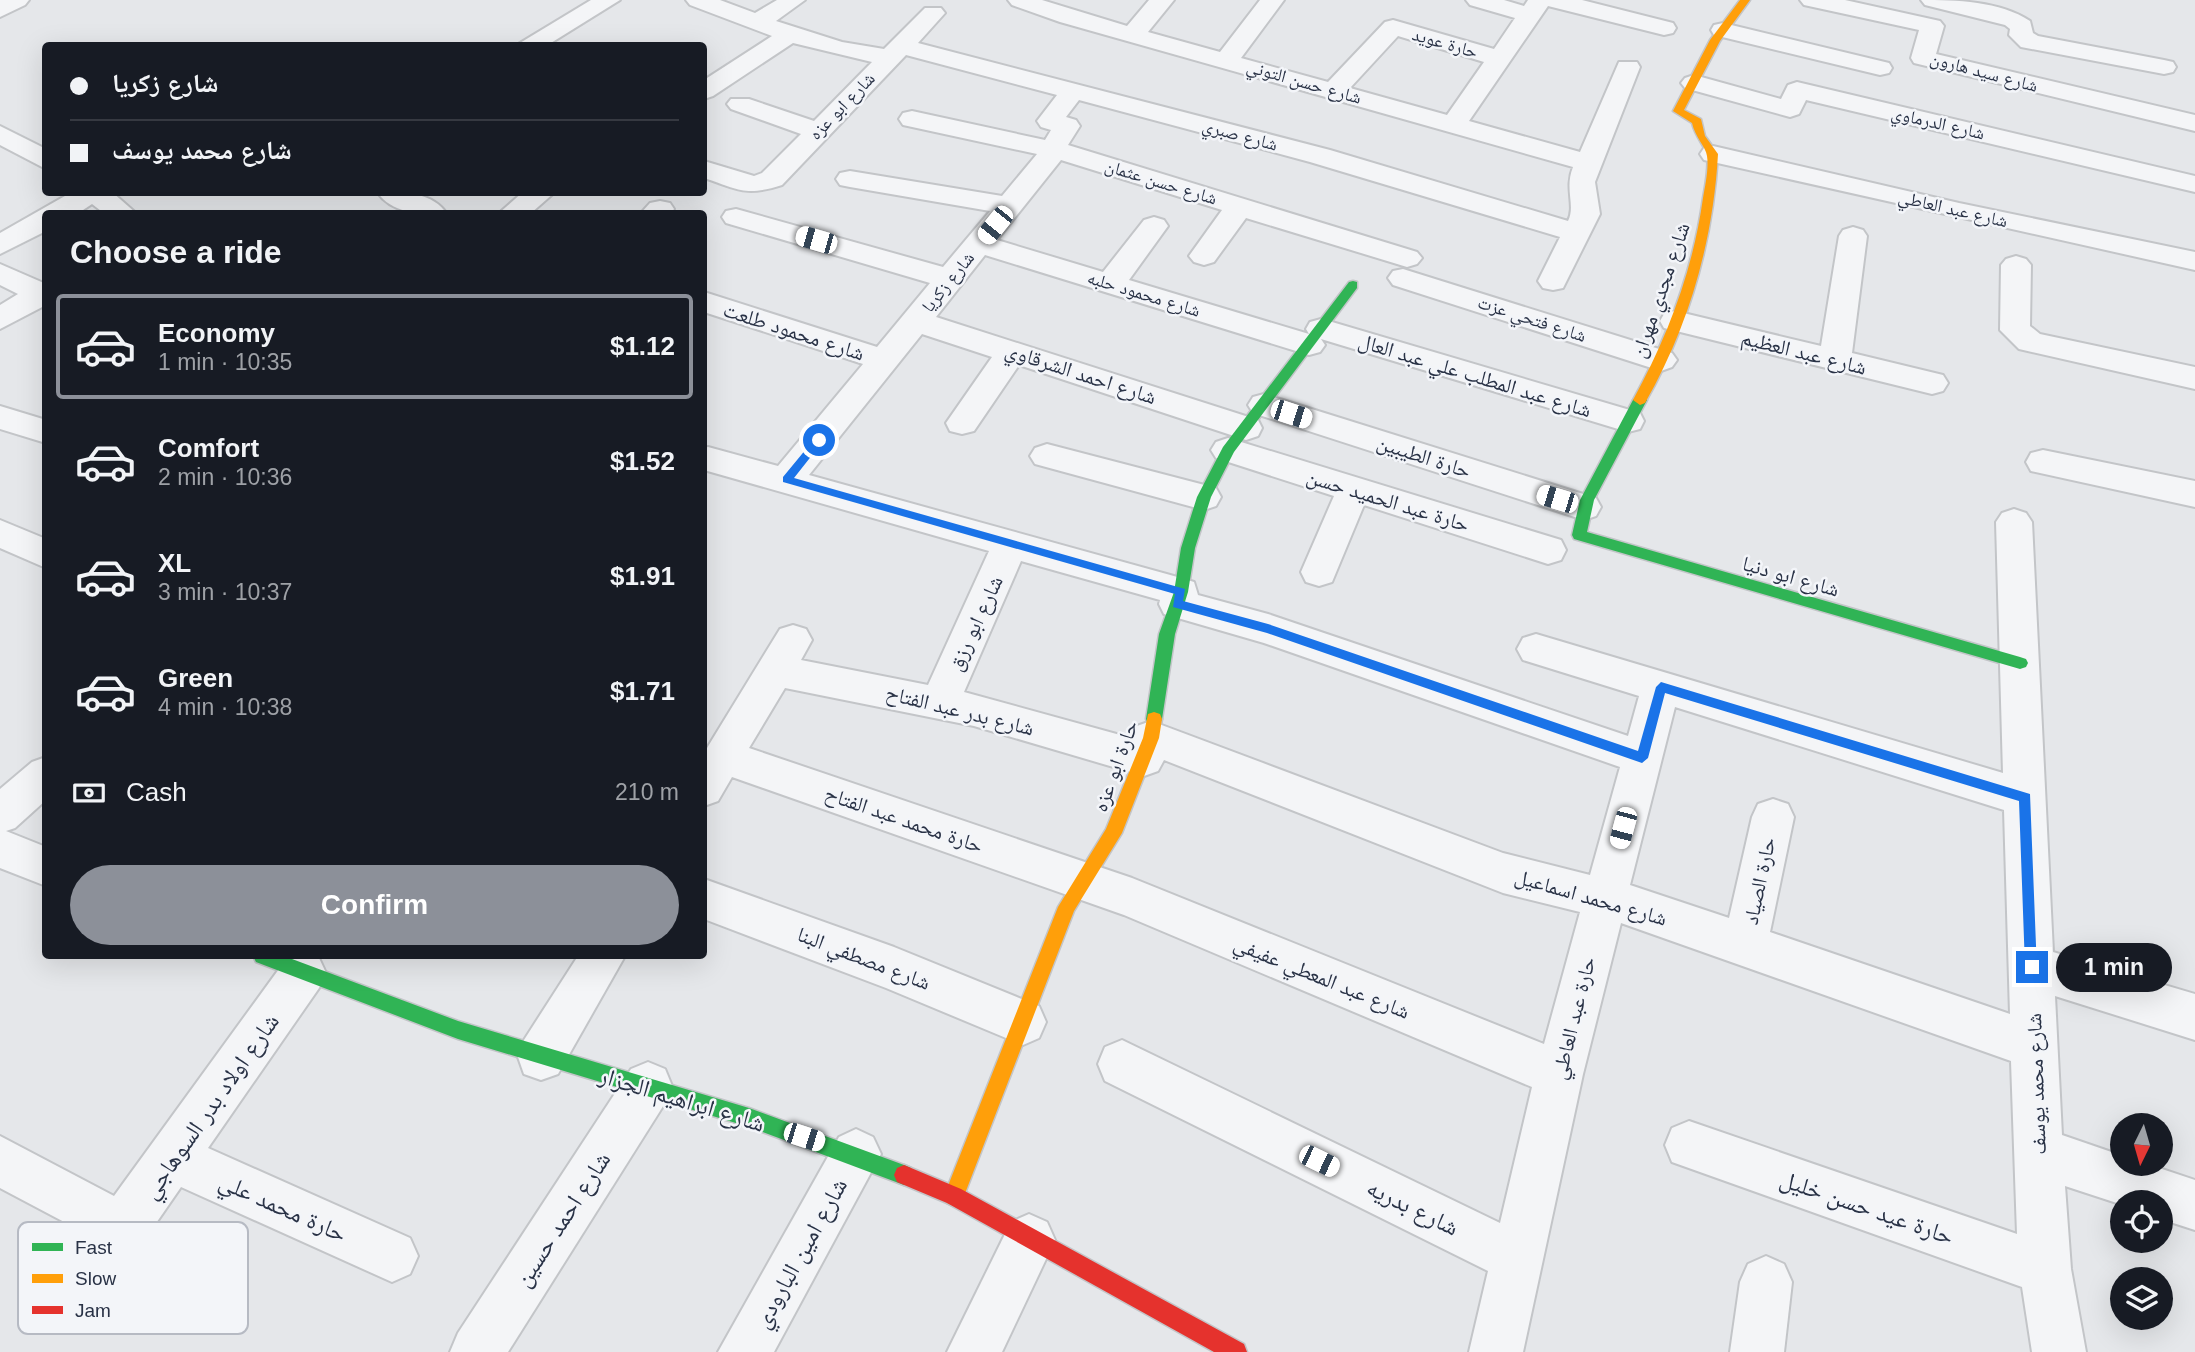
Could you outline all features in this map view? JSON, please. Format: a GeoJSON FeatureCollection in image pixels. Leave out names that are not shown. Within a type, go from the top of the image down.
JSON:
{"type":"FeatureCollection","features":[{"type":"Feature","properties":{"kind":"street"},"geometry":{"type":"LineString","coordinates":[[0,10],[17,0]]}},
{"type":"Feature","properties":{"kind":"street"},"geometry":{"type":"LineString","coordinates":[[534,42],[608,0]]}},
{"type":"Feature","properties":{"kind":"street","name":"شارع صبري"},"geometry":{"type":"LineString","coordinates":[[698,0],[846,51],[895,52],[1073,92],[1320,156],[1577,233]]}},
{"type":"Feature","properties":{"kind":"street"},"geometry":{"type":"LineString","coordinates":[[758,22],[793,0]]}},
{"type":"Feature","properties":{"kind":"street","name":"شارع حسن التوني"},"geometry":{"type":"LineString","coordinates":[[1020,0],[1132,35],[1588,163]]}},
{"type":"Feature","properties":{"kind":"street"},"geometry":{"type":"LineString","coordinates":[[1132,35],[1162,0]]}},
{"type":"Feature","properties":{"kind":"street"},"geometry":{"type":"LineString","coordinates":[[1226,61],[1272,0]]}},
{"type":"Feature","properties":{"kind":"street"},"geometry":{"type":"LineString","coordinates":[[1453,126],[1535,7],[1478,0]]}},
{"type":"Feature","properties":{"kind":"street"},"geometry":{"type":"LineString","coordinates":[[1554,0],[1664,28]]}},
{"type":"Feature","properties":{"kind":"street"},"geometry":{"type":"LineString","coordinates":[[1713,154],[1700,136],[1697,121],[1678,111],[1723,30],[1745,0]]}},
{"type":"Feature","properties":{"kind":"street","name":"شارع سيد هارون"},"geometry":{"type":"LineString","coordinates":[[1812,0],[1932,26],[1923,58],[2195,123]]}},
{"type":"Feature","properties":{"kind":"street"},"geometry":{"type":"LineString","coordinates":[[1933,0],[2000,16],[2027,18],[2021,35],[2030,42],[2164,67]]}},
{"type":"Feature","properties":{"kind":"street","name":"شارع ابو عزه"},"geometry":{"type":"LineString","coordinates":[[707,170],[754,185],[772,178],[933,13]]}},
{"type":"Feature","properties":{"kind":"street","name":"حارة عويد"},"geometry":{"type":"LineString","coordinates":[[1334,90],[1393,27],[1499,59]]}},
{"type":"Feature","properties":{"kind":"street"},"geometry":{"type":"LineString","coordinates":[[1723,30],[1880,68]]}},
{"type":"Feature","properties":{"kind":"street"},"geometry":{"type":"LineString","coordinates":[[707,90],[791,34]]}},
{"type":"Feature","properties":{"kind":"street"},"geometry":{"type":"LineString","coordinates":[[1553,281],[1586,214],[1581,182],[1628,67]]}},
{"type":"Feature","properties":{"kind":"street","name":"شارع الدرماوي"},"geometry":{"type":"LineString","coordinates":[[1694,83],[1790,109],[1797,90],[2195,184]]}},
{"type":"Feature","properties":{"kind":"street","name":"شارع زكريا"},"geometry":{"type":"LineString","coordinates":[[787,479],[1055,150],[1055,145],[1067,126],[1049,121],[1073,92]]}},
{"type":"Feature","properties":{"kind":"street"},"geometry":{"type":"LineString","coordinates":[[740,104],[819,131]]}},
{"type":"Feature","properties":{"kind":"street","name":"شارع حسن عثمان"},"geometry":{"type":"LineString","coordinates":[[912,119],[1055,150],[1239,207],[1405,268]]}},
{"type":"Feature","properties":{"kind":"street"},"geometry":{"type":"LineString","coordinates":[[0,134],[42,159]]}},
{"type":"Feature","properties":{"kind":"street","name":"شارع عبد العاطي"},"geometry":{"type":"LineString","coordinates":[[1713,154],[1959,211],[2195,261]]}},
{"type":"Feature","properties":{"kind":"street","name":"شارع مجدي مهران"},"geometry":{"type":"LineString","coordinates":[[1584,507],[1661,360],[1705,231],[1713,154]]}},
{"type":"Feature","properties":{"kind":"street"},"geometry":{"type":"LineString","coordinates":[[850,179],[1010,206]]}},
{"type":"Feature","properties":{"kind":"street"},"geometry":{"type":"LineString","coordinates":[[63,210],[87,196]]}},
{"type":"Feature","properties":{"kind":"street"},"geometry":{"type":"LineString","coordinates":[[99,196],[118,210]]}},
{"type":"Feature","properties":{"kind":"street"},"geometry":{"type":"LineString","coordinates":[[399,196],[425,210]]}},
{"type":"Feature","properties":{"kind":"street"},"geometry":{"type":"LineString","coordinates":[[519,210],[536,196]]}},
{"type":"Feature","properties":{"kind":"street"},"geometry":{"type":"LineString","coordinates":[[1204,256],[1239,207]]}},
{"type":"Feature","properties":{"kind":"street"},"geometry":{"type":"LineString","coordinates":[[736,217],[950,279]]}},
{"type":"Feature","properties":{"kind":"street"},"geometry":{"type":"LineString","coordinates":[[0,245],[42,221]]}},
{"type":"Feature","properties":{"kind":"street"},"geometry":{"type":"LineString","coordinates":[[1110,284],[1154,226]]}},
{"type":"Feature","properties":{"kind":"street"},"geometry":{"type":"LineString","coordinates":[[1835,360],[1853,236]]}},
{"type":"Feature","properties":{"kind":"street","name":"شارع محمود حلبه"},"geometry":{"type":"LineString","coordinates":[[979,244],[1110,284],[1315,337]]}},
{"type":"Feature","properties":{"kind":"street"},"geometry":{"type":"LineString","coordinates":[[2016,265],[2015,330],[2020,337],[2195,378]]}},
{"type":"Feature","properties":{"kind":"street","name":"شارع فتحي عزت"},"geometry":{"type":"LineString","coordinates":[[1405,268],[1661,360]]}},
{"type":"Feature","properties":{"kind":"street"},"geometry":{"type":"LineString","coordinates":[[0,273],[42,295]]}},
{"type":"Feature","properties":{"kind":"street","name":"حارة ابو عزه"},"geometry":{"type":"LineString","coordinates":[[954,1196],[1068,907],[1113,833],[1148,749],[1167,634],[1179,598],[1188,548],[1204,497],[1246,428],[1353,285]]}},
{"type":"Feature","properties":{"kind":"street"},"geometry":{"type":"LineString","coordinates":[[0,319],[42,295]]}},
{"type":"Feature","properties":{"kind":"street","name":"شارع محمود طلعت"},"geometry":{"type":"LineString","coordinates":[[707,303],[884,360]]}},
{"type":"Feature","properties":{"kind":"street","name":"شارع احمد الشرقاوي"},"geometry":{"type":"LineString","coordinates":[[916,321],[1246,428]]}},
{"type":"Feature","properties":{"kind":"street","name":"شارع عبد العظيم"},"geometry":{"type":"LineString","coordinates":[[1675,321],[1932,383]]}},
{"type":"Feature","properties":{"kind":"street","name":"شارع عبد المطلب علي عبد العال"},"geometry":{"type":"LineString","coordinates":[[1315,337],[1628,421]]}},
{"type":"Feature","properties":{"kind":"street"},"geometry":{"type":"LineString","coordinates":[[962,423],[1013,351]]}},
{"type":"Feature","properties":{"kind":"street"},"geometry":{"type":"LineString","coordinates":[[0,417],[42,431]]}},
{"type":"Feature","properties":{"kind":"street","name":"حارة عبد الحميد حسن"},"geometry":{"type":"LineString","coordinates":[[1246,428],[1354,489],[1548,551]]}},
{"type":"Feature","properties":{"kind":"street","name":"حارة الطيبين"},"geometry":{"type":"LineString","coordinates":[[1246,428],[1584,507]]}},
{"type":"Feature","properties":{"kind":"street"},"geometry":{"type":"LineString","coordinates":[[710,456],[1012,543],[1642,758]]}},
{"type":"Feature","properties":{"kind":"street"},"geometry":{"type":"LineString","coordinates":[[1047,456],[1204,497]]}},
{"type":"Feature","properties":{"kind":"street"},"geometry":{"type":"LineString","coordinates":[[2043,462],[2193,500]]}},
{"type":"Feature","properties":{"kind":"street"},"geometry":{"type":"LineString","coordinates":[[1319,572],[1354,489]]}},
{"type":"Feature","properties":{"kind":"street","name":"شارع ابو دنيا"},"geometry":{"type":"LineString","coordinates":[[1584,507],[1578,528],[1584,538],[2020,663]]}},
{"type":"Feature","properties":{"kind":"street","name":"شارع محمد يوسف"},"geometry":{"type":"LineString","coordinates":[[2014,522],[2038,1152],[2045,1269],[2059,1352]]}},
{"type":"Feature","properties":{"kind":"street"},"geometry":{"type":"LineString","coordinates":[[0,533],[42,553]]}},
{"type":"Feature","properties":{"kind":"street","name":"شارع ابو رزق"},"geometry":{"type":"LineString","coordinates":[[939,702],[1012,543]]}},
{"type":"Feature","properties":{"kind":"street"},"geometry":{"type":"LineString","coordinates":[[1536,649],[2025,798]]}},
{"type":"Feature","properties":{"kind":"street","name":"شارع بدر عبد الفتاح"},"geometry":{"type":"LineString","coordinates":[[713,771],[784,655],[939,702],[1148,749]]}},
{"type":"Feature","properties":{"kind":"street","name":"حارة عبد العاطي"},"geometry":{"type":"LineString","coordinates":[[1496,1352],[1559,1074],[1661,687]]}},
{"type":"Feature","properties":{"kind":"street","name":"شارع محمد اسماعيل"},"geometry":{"type":"LineString","coordinates":[[1148,749],[1503,873],[1604,898],[2034,1046]]}},
{"type":"Feature","properties":{"kind":"street","name":"حارة محمد عبد الفتاح"},"geometry":{"type":"LineString","coordinates":[[713,771],[1085,882]]}},
{"type":"Feature","properties":{"kind":"street"},"geometry":{"type":"LineString","coordinates":[[0,815],[42,778]]}},
{"type":"Feature","properties":{"kind":"street","name":"حارة الصياد"},"geometry":{"type":"LineString","coordinates":[[1745,945],[1773,817]]}},
{"type":"Feature","properties":{"kind":"street"},"geometry":{"type":"LineString","coordinates":[[0,848],[42,865]]}},
{"type":"Feature","properties":{"kind":"street","name":"شارع عبد المعطي عفيفي"},"geometry":{"type":"LineString","coordinates":[[1085,882],[1144,903],[1559,1074]]}},
{"type":"Feature","properties":{"kind":"street","name":"شارع مصطفي البنا"},"geometry":{"type":"LineString","coordinates":[[707,900],[894,969],[1023,1022]]}},
{"type":"Feature","properties":{"kind":"street"},"geometry":{"type":"LineString","coordinates":[[541,1057],[601,959]]}},
{"type":"Feature","properties":{"kind":"street","name":"شارع ابراهيم الجزار"},"geometry":{"type":"LineString","coordinates":[[301,965],[541,1057],[648,1086],[856,1154],[954,1196],[1029,1240],[1236,1352]]}},
{"type":"Feature","properties":{"kind":"street","name":"شارع اولاد بدر السوهاجي"},"geometry":{"type":"LineString","coordinates":[[127,1222],[174,1158],[301,965]]}},
{"type":"Feature","properties":{"kind":"street"},"geometry":{"type":"LineString","coordinates":[[2032,967],[2195,1017]]}},
{"type":"Feature","properties":{"kind":"street","name":"شارع بدريه"},"geometry":{"type":"LineString","coordinates":[[1122,1064],[1516,1258]]}},
{"type":"Feature","properties":{"kind":"street","name":"شارع احمد حسين"},"geometry":{"type":"LineString","coordinates":[[477,1352],[648,1086]]}},
{"type":"Feature","properties":{"kind":"street","name":"حارة عيد حسن خليل"},"geometry":{"type":"LineString","coordinates":[[1689,1145],[2045,1269]]}},
{"type":"Feature","properties":{"kind":"street"},"geometry":{"type":"LineString","coordinates":[[2038,1152],[2195,1205]]}},
{"type":"Feature","properties":{"kind":"street","name":"شارع امين البارودي"},"geometry":{"type":"LineString","coordinates":[[745,1352],[856,1154]]}},
{"type":"Feature","properties":{"kind":"street","name":"حارة محمد علي"},"geometry":{"type":"LineString","coordinates":[[174,1158],[392,1256]]}},
{"type":"Feature","properties":{"kind":"street","name":"شارع اولاد بدر السوهاجي"},"geometry":{"type":"LineString","coordinates":[[0,1161],[114,1222]]}},
{"type":"Feature","properties":{"kind":"street"},"geometry":{"type":"LineString","coordinates":[[974,1352],[1029,1240]]}},
{"type":"Feature","properties":{"kind":"street"},"geometry":{"type":"LineString","coordinates":[[1757,1352],[1766,1282]]}},
{"type":"Feature","properties":{"kind":"traffic: fast"},"geometry":{"type":"LineString","coordinates":[[1154,719],[1167,634],[1181,592],[1188,548],[1204,497],[1228,450],[1353,285]]}},
{"type":"Feature","properties":{"kind":"traffic: fast"},"geometry":{"type":"LineString","coordinates":[[1640,400],[1587,500],[1579,535],[2020,663]]}},
{"type":"Feature","properties":{"kind":"traffic: fast"},"geometry":{"type":"LineString","coordinates":[[270,959],[458,1030],[697,1101],[801,1135],[904,1175]]}},
{"type":"Feature","properties":{"kind":"traffic: slow"},"geometry":{"type":"LineString","coordinates":[[1640,400],[1669,342],[1691,282],[1700,250],[1711,186],[1713,154],[1700,136],[1697,121],[1678,111],[1715,40],[1745,0]]}},
{"type":"Feature","properties":{"kind":"traffic: slow"},"geometry":{"type":"LineString","coordinates":[[954,1196],[1067,907],[1113,833],[1151,738],[1154,719]]}},
{"type":"Feature","properties":{"kind":"traffic: jam"},"geometry":{"type":"LineString","coordinates":[[904,1175],[954,1196],[1236,1352]]}},
{"type":"Feature","properties":{"kind":"route"},"geometry":{"type":"LineString","coordinates":[[819,440],[787,479],[1181,592],[1177,604],[1268,629],[1423,680],[1642,758],[1661,687],[2025,798],[2032,967]]}}]}
